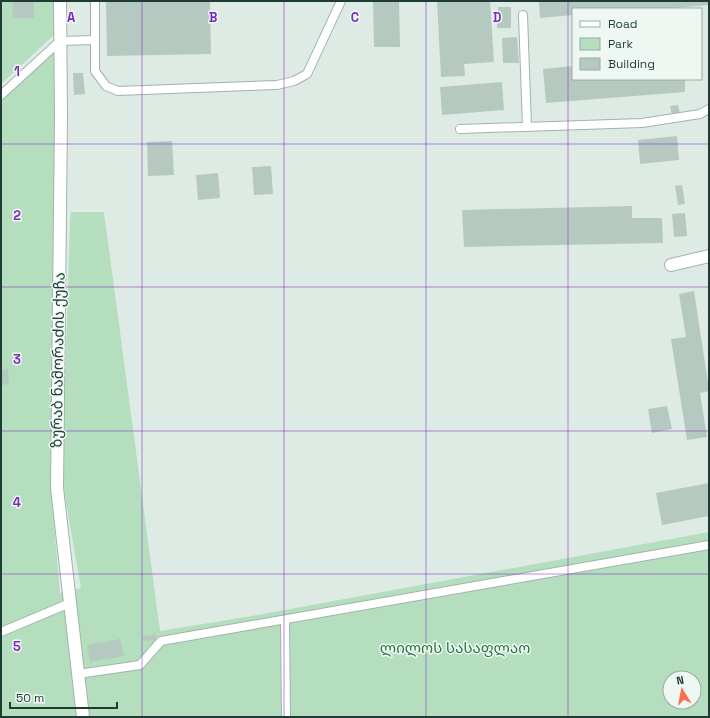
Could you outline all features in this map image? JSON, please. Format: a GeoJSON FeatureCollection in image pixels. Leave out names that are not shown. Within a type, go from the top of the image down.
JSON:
{"type":"FeatureCollection","features":[{"type":"Feature","properties":{"kind":"street","name":"ზურაბ ნამორაძის ქუჩა"},"geometry":{"type":"LineString","coordinates":[[60,1],[61,116],[57,488],[83,717]]}},
{"type":"Feature","properties":{"kind":"street"},"geometry":{"type":"LineString","coordinates":[[671,265],[709,256]]}},
{"type":"Feature","properties":{"kind":"lane"},"geometry":{"type":"LineString","coordinates":[[95,1],[95,71],[106,86],[118,92],[277,85],[294,81],[306,74],[341,1]]}},
{"type":"Feature","properties":{"kind":"lane"},"geometry":{"type":"LineString","coordinates":[[523,15],[527,127]]}},
{"type":"Feature","properties":{"kind":"lane"},"geometry":{"type":"LineString","coordinates":[[1,95],[60,41],[95,40]]}},
{"type":"Feature","properties":{"kind":"lane"},"geometry":{"type":"LineString","coordinates":[[460,129],[642,123],[700,114],[709,109]]}},
{"type":"Feature","properties":{"kind":"lane"},"geometry":{"type":"LineString","coordinates":[[78,674],[140,664],[161,641],[709,545]]}},
{"type":"Feature","properties":{"kind":"lane"},"geometry":{"type":"LineString","coordinates":[[1,632],[70,603]]}},
{"type":"Feature","properties":{"kind":"lane"},"geometry":{"type":"LineString","coordinates":[[285,620],[286,717]]}},
{"type":"Feature","properties":{"kind":"green space"},"geometry":{"type":"Polygon","coordinates":[[[1,1],[53,1],[54,35],[1,84],[1,1]]]}},
{"type":"Feature","properties":{"kind":"green space","name":"ლილოს სასაფლაო"},"geometry":{"type":"Polygon","coordinates":[[[55,51],[51,489],[60,593],[81,588],[62,480],[71,212],[104,212],[160,631],[263,614],[709,532],[709,717],[1,717],[1,101],[55,51]]]}},
{"type":"Feature","properties":{"kind":"building"},"geometry":{"type":"Polygon","coordinates":[[[13,1],[34,1],[34,18],[12,18],[13,1]]]}},
{"type":"Feature","properties":{"kind":"building"},"geometry":{"type":"Polygon","coordinates":[[[106,1],[210,1],[211,54],[107,56],[106,1]]]}},
{"type":"Feature","properties":{"kind":"building"},"geometry":{"type":"Polygon","coordinates":[[[373,1],[399,1],[400,47],[374,47],[373,1]]]}},
{"type":"Feature","properties":{"kind":"building"},"geometry":{"type":"Polygon","coordinates":[[[437,1],[490,1],[494,62],[464,64],[465,76],[441,77],[437,1]]]}},
{"type":"Feature","properties":{"kind":"building"},"geometry":{"type":"Polygon","coordinates":[[[539,1],[709,1],[709,5],[675,8],[572,8],[572,15],[540,18],[539,1]]]}},
{"type":"Feature","properties":{"kind":"building"},"geometry":{"type":"Polygon","coordinates":[[[498,7],[511,7],[511,28],[497,28],[498,7]]]}},
{"type":"Feature","properties":{"kind":"building"},"geometry":{"type":"Polygon","coordinates":[[[517,37],[519,63],[503,63],[502,38],[517,37]]]}},
{"type":"Feature","properties":{"kind":"building"},"geometry":{"type":"Polygon","coordinates":[[[572,66],[572,80],[685,80],[685,92],[546,103],[543,69],[572,66]]]}},
{"type":"Feature","properties":{"kind":"building"},"geometry":{"type":"Polygon","coordinates":[[[73,73],[83,73],[85,94],[74,95],[73,73]]]}},
{"type":"Feature","properties":{"kind":"building"},"geometry":{"type":"Polygon","coordinates":[[[502,82],[504,110],[442,115],[440,87],[502,82]]]}},
{"type":"Feature","properties":{"kind":"building"},"geometry":{"type":"Polygon","coordinates":[[[678,105],[680,114],[672,115],[670,106],[678,105]]]}},
{"type":"Feature","properties":{"kind":"building"},"geometry":{"type":"Polygon","coordinates":[[[677,136],[679,160],[640,164],[638,140],[677,136]]]}},
{"type":"Feature","properties":{"kind":"building"},"geometry":{"type":"Polygon","coordinates":[[[172,141],[174,175],[148,176],[147,142],[172,141]]]}},
{"type":"Feature","properties":{"kind":"building"},"geometry":{"type":"Polygon","coordinates":[[[271,166],[273,194],[254,195],[252,167],[271,166]]]}},
{"type":"Feature","properties":{"kind":"building"},"geometry":{"type":"Polygon","coordinates":[[[218,173],[220,198],[198,200],[196,175],[218,173]]]}},
{"type":"Feature","properties":{"kind":"building"},"geometry":{"type":"Polygon","coordinates":[[[682,185],[685,204],[678,205],[675,186],[682,185]]]}},
{"type":"Feature","properties":{"kind":"building"},"geometry":{"type":"Polygon","coordinates":[[[632,206],[632,218],[662,218],[663,243],[464,247],[462,210],[632,206]]]}},
{"type":"Feature","properties":{"kind":"building"},"geometry":{"type":"Polygon","coordinates":[[[685,213],[687,236],[674,237],[672,214],[685,213]]]}},
{"type":"Feature","properties":{"kind":"building"},"geometry":{"type":"Polygon","coordinates":[[[694,291],[709,389],[709,391],[700,393],[707,437],[687,440],[671,339],[686,337],[679,294],[694,291]]]}},
{"type":"Feature","properties":{"kind":"building"},"geometry":{"type":"Polygon","coordinates":[[[8,369],[9,384],[1,385],[1,370],[8,369]]]}},
{"type":"Feature","properties":{"kind":"building"},"geometry":{"type":"Polygon","coordinates":[[[667,406],[672,429],[652,433],[648,409],[667,406]]]}},
{"type":"Feature","properties":{"kind":"building"},"geometry":{"type":"Polygon","coordinates":[[[709,483],[709,516],[662,525],[656,493],[709,483]]]}},
{"type":"Feature","properties":{"kind":"building"},"geometry":{"type":"Polygon","coordinates":[[[156,634],[156,640],[143,641],[143,636],[156,634]]]}},
{"type":"Feature","properties":{"kind":"building"},"geometry":{"type":"Polygon","coordinates":[[[120,639],[124,656],[90,662],[87,645],[120,639]]]}}]}
